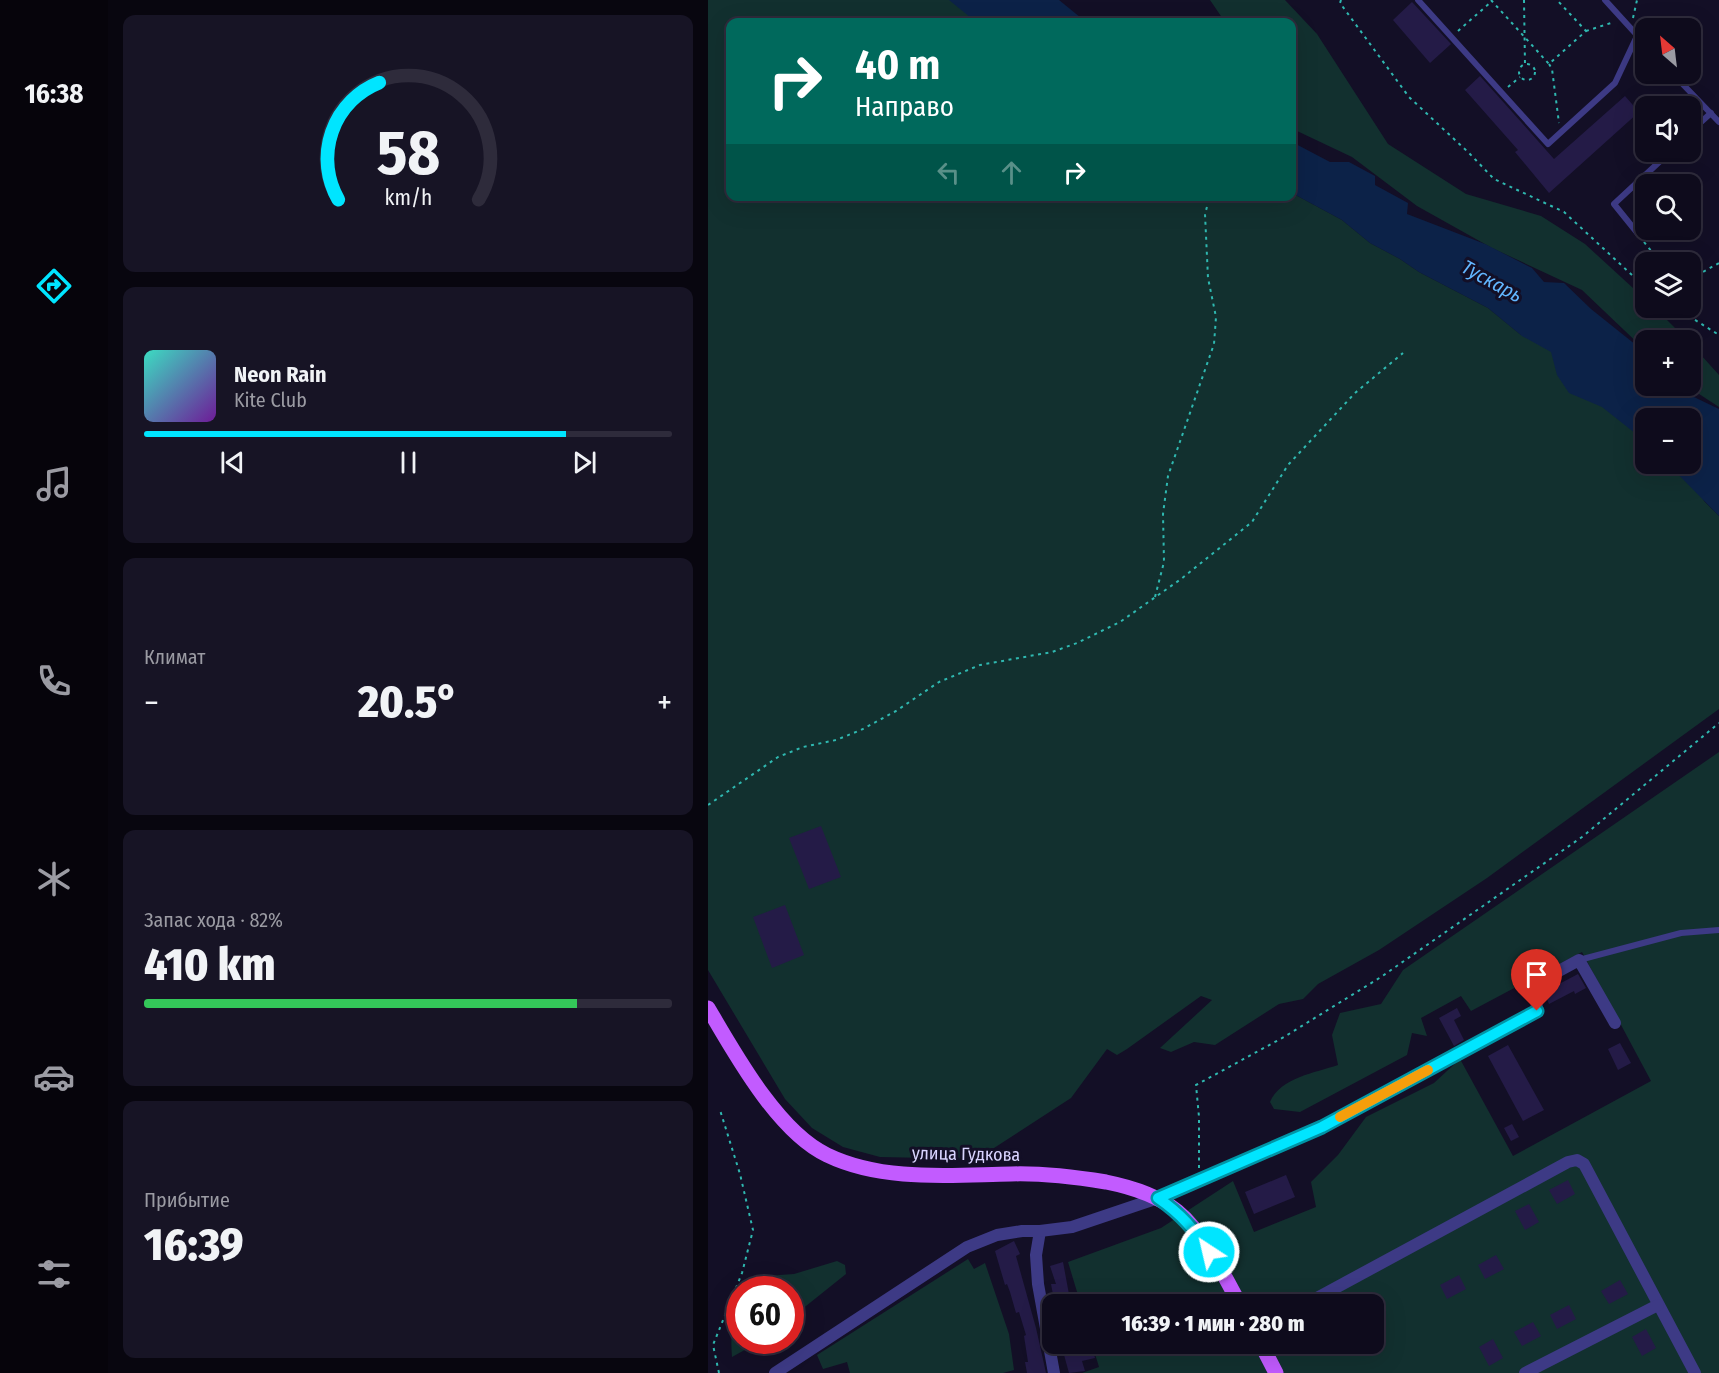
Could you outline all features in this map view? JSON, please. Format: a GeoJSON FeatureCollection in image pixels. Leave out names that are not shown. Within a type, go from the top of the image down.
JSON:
{"type":"FeatureCollection","features":[{"type":"Feature","properties":{"kind":"main road","name":"улица Гудкова"},"geometry":{"type":"LineString","coordinates":[[708,1008],[736,1056],[787,1124],[805,1141],[826,1155],[856,1166],[885,1172],[929,1175],[1014,1174],[1078,1178],[1133,1188],[1158,1198],[1178,1212],[1197,1233],[1233,1294]]}},
{"type":"Feature","properties":{"kind":"main road"},"geometry":{"type":"LineString","coordinates":[[1266,1354],[1276,1373]]}},
{"type":"Feature","properties":{"kind":"street"},"geometry":{"type":"LineString","coordinates":[[775,1373],[967,1247],[998,1235],[1072,1227],[1158,1198],[1322,1127],[1537,1011],[1535,984],[1579,960],[1615,1023]]}},
{"type":"Feature","properties":{"kind":"street"},"geometry":{"type":"LineString","coordinates":[[1324,1294],[1568,1162],[1577,1160],[1584,1164],[1695,1373]]}},
{"type":"Feature","properties":{"kind":"street"},"geometry":{"type":"LineString","coordinates":[[1040,1231],[1036,1255],[1038,1284],[1054,1373]]}},
{"type":"Feature","properties":{"kind":"street"},"geometry":{"type":"LineString","coordinates":[[1524,1373],[1658,1305]]}},
{"type":"Feature","properties":{"kind":"lane"},"geometry":{"type":"LineString","coordinates":[[1418,0],[1548,144],[1615,84],[1635,38]]}},
{"type":"Feature","properties":{"kind":"lane"},"geometry":{"type":"LineString","coordinates":[[1605,0],[1635,35]]}},
{"type":"Feature","properties":{"kind":"lane"},"geometry":{"type":"LineString","coordinates":[[1683,84],[1719,122]]}},
{"type":"Feature","properties":{"kind":"lane"},"geometry":{"type":"LineString","coordinates":[[1701,122],[1711,113]]}},
{"type":"Feature","properties":{"kind":"lane"},"geometry":{"type":"LineString","coordinates":[[1646,174],[1659,162]]}},
{"type":"Feature","properties":{"kind":"lane"},"geometry":{"type":"LineString","coordinates":[[1635,184],[1614,204],[1635,231]]}},
{"type":"Feature","properties":{"kind":"lane"},"geometry":{"type":"LineString","coordinates":[[1579,960],[1681,933],[1719,930]]}},
{"type":"Feature","properties":{"kind":"path"},"geometry":{"type":"LineString","coordinates":[[1341,0],[1340,3],[1409,97],[1494,179],[1564,212],[1635,278]]}},
{"type":"Feature","properties":{"kind":"path"},"geometry":{"type":"LineString","coordinates":[[1452,37],[1492,0],[1552,69],[1560,134]]}},
{"type":"Feature","properties":{"kind":"path"},"geometry":{"type":"LineString","coordinates":[[1502,93],[1520,77],[1520,70],[1525,65],[1524,0]]}},
{"type":"Feature","properties":{"kind":"path"},"geometry":{"type":"LineString","coordinates":[[1557,0],[1586,31]]}},
{"type":"Feature","properties":{"kind":"path"},"geometry":{"type":"LineString","coordinates":[[1631,30],[1637,0]]}},
{"type":"Feature","properties":{"kind":"path"},"geometry":{"type":"LineString","coordinates":[[1549,64],[1586,31],[1622,19]]}},
{"type":"Feature","properties":{"kind":"path"},"geometry":{"type":"LineString","coordinates":[[1520,77],[1527,80],[1533,76],[1533,69],[1530,65],[1525,65]]}},
{"type":"Feature","properties":{"kind":"path"},"geometry":{"type":"LineString","coordinates":[[1155,597],[1164,562],[1163,514],[1168,476],[1214,344],[1216,317],[1208,278],[1205,214],[1209,201]]}},
{"type":"Feature","properties":{"kind":"path"},"geometry":{"type":"LineString","coordinates":[[1642,240],[1652,252]]}},
{"type":"Feature","properties":{"kind":"path"},"geometry":{"type":"LineString","coordinates":[[1701,273],[1719,263]]}},
{"type":"Feature","properties":{"kind":"path"},"geometry":{"type":"LineString","coordinates":[[1691,318],[1719,336]]}},
{"type":"Feature","properties":{"kind":"path"},"geometry":{"type":"LineString","coordinates":[[708,805],[778,757],[861,730],[896,711],[939,682],[980,665],[1052,652],[1077,643],[1120,622],[1252,522],[1288,465],[1355,393],[1403,353]]}},
{"type":"Feature","properties":{"kind":"path"},"geometry":{"type":"LineString","coordinates":[[1199,1180],[1199,1118],[1196,1085],[1284,1037],[1410,957],[1582,837],[1719,723]]}},
{"type":"Feature","properties":{"kind":"path"},"geometry":{"type":"LineString","coordinates":[[719,1373],[713,1345],[742,1273],[753,1230],[740,1174],[720,1110]]}},
{"type":"Feature","properties":{"kind":"path"},"geometry":{"type":"LineString","coordinates":[[708,1348],[713,1345]]}},
{"type":"Feature","properties":{"kind":"green space"},"geometry":{"type":"Polygon","coordinates":[[[708,0],[1000,0],[1020,18],[726,18],[726,201],[1296,201],[1296,195],[1342,220],[1370,243],[1419,272],[1488,308],[1521,335],[1518,319],[1635,409],[1635,474],[1689,474],[1704,501],[1719,516],[1719,709],[1487,878],[1379,950],[1318,984],[1303,999],[1279,1004],[1215,1045],[1194,1042],[1171,1052],[1160,1048],[1212,1000],[1201,996],[1117,1055],[1107,1049],[1071,1098],[977,1159],[880,1157],[843,1147],[812,1128],[785,1099],[708,970],[708,0]]]}},
{"type":"Feature","properties":{"kind":"green space"},"geometry":{"type":"Polygon","coordinates":[[[1210,0],[1285,0],[1317,34],[1388,144],[1466,194],[1541,216],[1585,244],[1635,290],[1635,318],[1665,318],[1677,330],[1635,330],[1635,340],[1582,290],[1492,248],[1417,206],[1352,157],[1296,130],[1296,18],[1222,18],[1210,0]]]}},
{"type":"Feature","properties":{"kind":"green space"},"geometry":{"type":"Polygon","coordinates":[[[1701,355],[1719,375],[1719,407],[1701,395],[1701,355]]]}},
{"type":"Feature","properties":{"kind":"green space"},"geometry":{"type":"Polygon","coordinates":[[[1719,752],[1719,1373],[1082,1373],[1099,1367],[1095,1354],[1384,1354],[1384,1294],[1078,1294],[1068,1262],[1161,1228],[1233,1181],[1254,1232],[1316,1207],[1311,1182],[1338,1155],[1366,1117],[1434,1083],[1460,1059],[1513,1156],[1651,1081],[1582,952],[1471,1011],[1461,996],[1421,1018],[1427,1036],[1412,1033],[1407,1055],[1300,1112],[1274,1109],[1270,1102],[1275,1094],[1290,1081],[1338,1065],[1332,1035],[1340,1013],[1381,1004],[1403,970],[1719,752]]]}},
{"type":"Feature","properties":{"kind":"green space"},"geometry":{"type":"Polygon","coordinates":[[[968,1259],[974,1269],[985,1263],[1009,1334],[1014,1370],[1003,1373],[850,1373],[847,1362],[823,1369],[817,1355],[968,1259]]]}},
{"type":"Feature","properties":{"kind":"green space"},"geometry":{"type":"Polygon","coordinates":[[[837,1261],[845,1265],[846,1274],[804,1308],[804,1276],[765,1276],[794,1274],[837,1261]]]}},
{"type":"Feature","properties":{"kind":"water"},"geometry":{"type":"Polygon","coordinates":[[[949,0],[1059,0],[1081,18],[971,18],[949,0]]]}},
{"type":"Feature","properties":{"kind":"water","name":"Тускарь"},"geometry":{"type":"Polygon","coordinates":[[[1296,144],[1330,162],[1349,162],[1375,176],[1375,185],[1408,203],[1407,214],[1485,244],[1532,268],[1544,282],[1564,283],[1591,309],[1635,344],[1635,396],[1692,396],[1719,409],[1719,516],[1678,474],[1701,474],[1701,408],[1635,408],[1635,433],[1602,407],[1569,393],[1557,375],[1551,352],[1522,336],[1488,308],[1370,243],[1342,220],[1296,195],[1296,144]]]}},
{"type":"Feature","properties":{"kind":"building"},"geometry":{"type":"Polygon","coordinates":[[[1412,2],[1451,44],[1430,63],[1393,20],[1412,2]]]}},
{"type":"Feature","properties":{"kind":"building"},"geometry":{"type":"Polygon","coordinates":[[[1480,76],[1554,159],[1625,96],[1635,107],[1635,116],[1549,193],[1515,152],[1518,150],[1465,90],[1480,76]]]}},
{"type":"Feature","properties":{"kind":"building"},"geometry":{"type":"Polygon","coordinates":[[[821,826],[841,877],[809,889],[789,838],[821,826]]]}},
{"type":"Feature","properties":{"kind":"building"},"geometry":{"type":"Polygon","coordinates":[[[785,905],[804,955],[772,968],[753,917],[785,905]]]}},
{"type":"Feature","properties":{"kind":"building"},"geometry":{"type":"Polygon","coordinates":[[[1578,974],[1586,988],[1575,994],[1574,991],[1549,1004],[1544,992],[1578,974]]]}},
{"type":"Feature","properties":{"kind":"building"},"geometry":{"type":"Polygon","coordinates":[[[1457,1008],[1461,1016],[1454,1020],[1464,1040],[1454,1046],[1439,1018],[1457,1008]]]}},
{"type":"Feature","properties":{"kind":"building"},"geometry":{"type":"Polygon","coordinates":[[[1620,1043],[1631,1063],[1618,1070],[1608,1049],[1620,1043]]]}},
{"type":"Feature","properties":{"kind":"building"},"geometry":{"type":"Polygon","coordinates":[[[1508,1045],[1544,1110],[1523,1121],[1488,1056],[1508,1045]]]}},
{"type":"Feature","properties":{"kind":"building"},"geometry":{"type":"Polygon","coordinates":[[[1512,1124],[1519,1137],[1511,1141],[1504,1128],[1512,1124]]]}},
{"type":"Feature","properties":{"kind":"building"},"geometry":{"type":"Polygon","coordinates":[[[1286,1175],[1295,1197],[1254,1214],[1245,1192],[1286,1175]]]}},
{"type":"Feature","properties":{"kind":"building"},"geometry":{"type":"Polygon","coordinates":[[[1568,1180],[1575,1194],[1557,1204],[1549,1190],[1568,1180]]]}},
{"type":"Feature","properties":{"kind":"building"},"geometry":{"type":"Polygon","coordinates":[[[1529,1204],[1539,1222],[1525,1230],[1515,1211],[1529,1204]]]}},
{"type":"Feature","properties":{"kind":"building"},"geometry":{"type":"Polygon","coordinates":[[[1014,1241],[1020,1254],[1016,1256],[1046,1373],[1027,1373],[1025,1362],[1028,1362],[1024,1336],[1026,1335],[1019,1312],[1016,1313],[1007,1284],[1005,1285],[995,1251],[1014,1241]]]}},
{"type":"Feature","properties":{"kind":"building"},"geometry":{"type":"Polygon","coordinates":[[[1496,1255],[1504,1269],[1485,1279],[1478,1265],[1496,1255]]]}},
{"type":"Feature","properties":{"kind":"building"},"geometry":{"type":"Polygon","coordinates":[[[1063,1262],[1069,1294],[1053,1294],[1051,1284],[1056,1284],[1050,1266],[1063,1262]]]}},
{"type":"Feature","properties":{"kind":"building"},"geometry":{"type":"Polygon","coordinates":[[[1459,1275],[1466,1289],[1447,1299],[1440,1285],[1459,1275]]]}},
{"type":"Feature","properties":{"kind":"building"},"geometry":{"type":"Polygon","coordinates":[[[1620,1280],[1628,1294],[1609,1304],[1601,1291],[1620,1280]]]}},
{"type":"Feature","properties":{"kind":"building"},"geometry":{"type":"Polygon","coordinates":[[[1569,1305],[1576,1319],[1557,1329],[1550,1315],[1569,1305]]]}},
{"type":"Feature","properties":{"kind":"building"},"geometry":{"type":"Polygon","coordinates":[[[1533,1322],[1541,1336],[1522,1346],[1514,1332],[1533,1322]]]}},
{"type":"Feature","properties":{"kind":"building"},"geometry":{"type":"Polygon","coordinates":[[[1646,1329],[1656,1348],[1642,1356],[1632,1337],[1646,1329]]]}},
{"type":"Feature","properties":{"kind":"building"},"geometry":{"type":"Polygon","coordinates":[[[1493,1339],[1503,1358],[1489,1366],[1479,1347],[1493,1339]]]}},
{"type":"Feature","properties":{"kind":"building"},"geometry":{"type":"Polygon","coordinates":[[[1064,1354],[1094,1354],[1095,1358],[1082,1361],[1085,1371],[1069,1373],[1064,1354]]]}},
{"type":"Feature","properties":{"kind":"slow traffic"},"geometry":{"type":"LineString","coordinates":[[1340,1117],[1428,1070]]}},
{"type":"Feature","properties":{"kind":"route"},"geometry":{"type":"LineString","coordinates":[[1209,1252],[1197,1233],[1178,1212],[1158,1198],[1322,1127],[1537,1011]]}}]}
